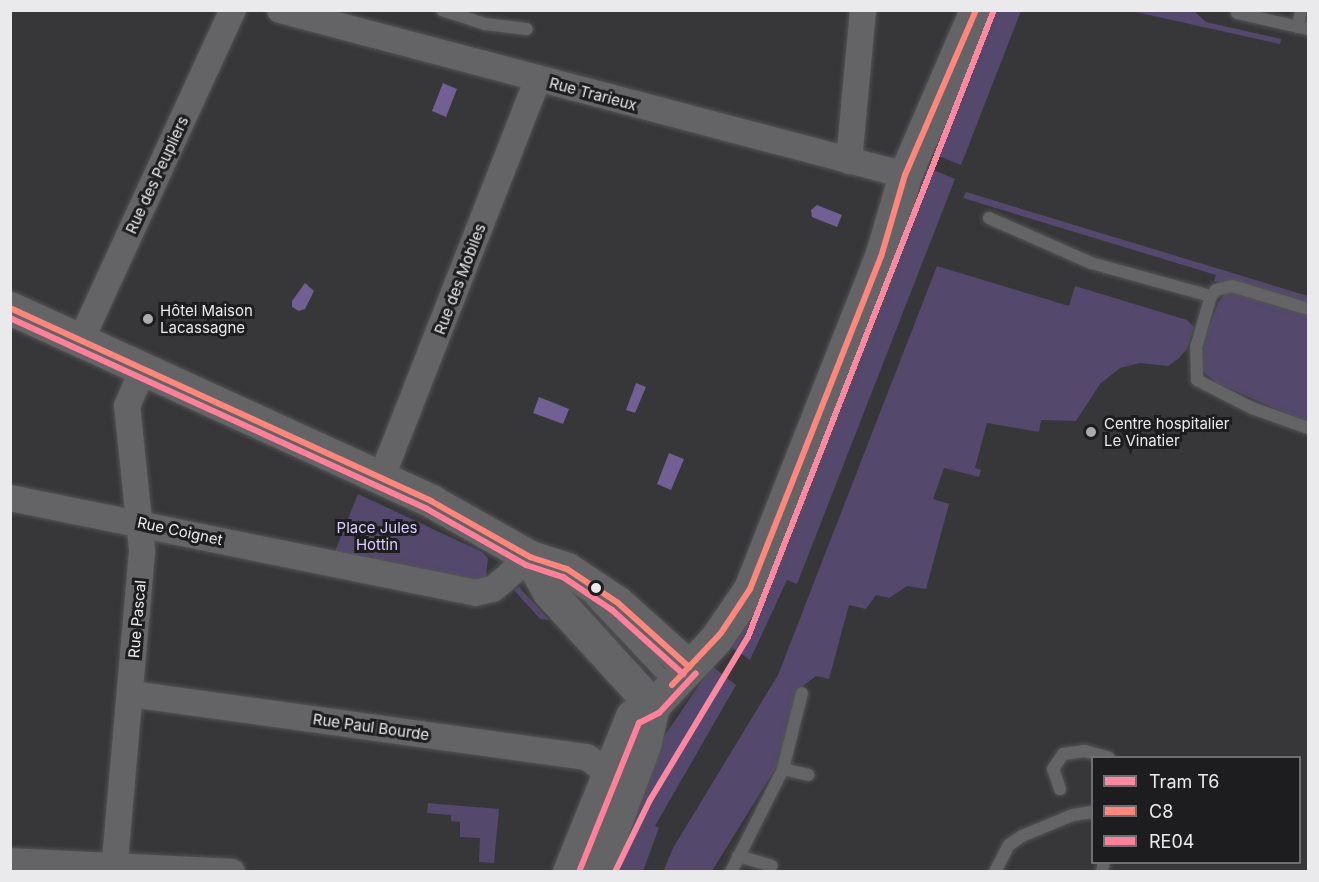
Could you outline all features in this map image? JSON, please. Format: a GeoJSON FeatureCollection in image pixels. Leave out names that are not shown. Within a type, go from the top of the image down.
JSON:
{"type":"FeatureCollection","features":[{"type":"Feature","properties":{"kind":"main road"},"geometry":{"type":"LineString","coordinates":[[569,872],[607,771],[632,716],[671,686],[721,633],[750,589],[880,257],[905,175],[976,10]]}},
{"type":"Feature","properties":{"kind":"main road"},"geometry":{"type":"LineString","coordinates":[[10,308],[431,501],[530,557],[591,582],[671,686]]}},
{"type":"Feature","properties":{"kind":"main road"},"geometry":{"type":"LineString","coordinates":[[530,557],[548,591],[671,686]]}},
{"type":"Feature","properties":{"kind":"main road"},"geometry":{"type":"LineString","coordinates":[[597,872],[644,745],[671,686]]}},
{"type":"Feature","properties":{"kind":"street","name":"Rue des Peupliers"},"geometry":{"type":"LineString","coordinates":[[81,340],[232,10]]}},
{"type":"Feature","properties":{"kind":"street","name":"Rue Trarieux"},"geometry":{"type":"LineString","coordinates":[[280,10],[905,175]]}},
{"type":"Feature","properties":{"kind":"street"},"geometry":{"type":"LineString","coordinates":[[849,161],[862,10]]}},
{"type":"Feature","properties":{"kind":"street","name":"Rue des Mobiles"},"geometry":{"type":"LineString","coordinates":[[381,479],[538,79]]}},
{"type":"Feature","properties":{"kind":"street","name":"Rue Pascal"},"geometry":{"type":"LineString","coordinates":[[115,869],[142,550],[127,406],[143,369]]}},
{"type":"Feature","properties":{"kind":"street","name":"Rue Coignet"},"geometry":{"type":"LineString","coordinates":[[10,498],[140,522],[475,593],[493,589],[530,557]]}},
{"type":"Feature","properties":{"kind":"street","name":"Rue Paul Bourde"},"geometry":{"type":"LineString","coordinates":[[131,694],[587,757],[607,771]]}},
{"type":"Feature","properties":{"kind":"street"},"geometry":{"type":"LineString","coordinates":[[10,861],[115,869],[232,872]]}},
{"type":"Feature","properties":{"kind":"lane"},"geometry":{"type":"LineString","coordinates":[[442,10],[484,24],[527,29]]}},
{"type":"Feature","properties":{"kind":"lane"},"geometry":{"type":"LineString","coordinates":[[1237,13],[1303,28],[1301,10]]}},
{"type":"Feature","properties":{"kind":"lane"},"geometry":{"type":"LineString","coordinates":[[989,218],[1091,263],[1211,296]]}},
{"type":"Feature","properties":{"kind":"lane"},"geometry":{"type":"LineString","coordinates":[[1308,309],[1232,286],[1216,290],[1211,296],[1196,347],[1197,380],[1252,408],[1308,428]]}},
{"type":"Feature","properties":{"kind":"lane"},"geometry":{"type":"LineString","coordinates":[[731,872],[783,769],[802,693]]}},
{"type":"Feature","properties":{"kind":"lane"},"geometry":{"type":"LineString","coordinates":[[1060,789],[1053,769],[1063,754],[1085,751],[1102,756]]}},
{"type":"Feature","properties":{"kind":"lane"},"geometry":{"type":"LineString","coordinates":[[783,769],[808,775]]}},
{"type":"Feature","properties":{"kind":"lane"},"geometry":{"type":"LineString","coordinates":[[995,872],[1009,845],[1022,836],[1073,815],[1091,812]]}},
{"type":"Feature","properties":{"kind":"lane"},"geometry":{"type":"LineString","coordinates":[[738,855],[772,866]]}},
{"type":"Feature","properties":{"kind":"green space"},"geometry":{"type":"Polygon","coordinates":[[[989,11],[1021,11],[961,165],[929,152],[989,11]]]}},
{"type":"Feature","properties":{"kind":"green space"},"geometry":{"type":"Polygon","coordinates":[[[1131,11],[1194,11],[1206,22],[1281,39],[1280,44],[1131,11]]]}},
{"type":"Feature","properties":{"kind":"green space"},"geometry":{"type":"Polygon","coordinates":[[[924,166],[955,179],[797,584],[787,580],[750,660],[728,645],[924,166]]]}},
{"type":"Feature","properties":{"kind":"green space"},"geometry":{"type":"Polygon","coordinates":[[[966,192],[1308,296],[1308,303],[1214,281],[1216,275],[963,198],[966,192]]]}},
{"type":"Feature","properties":{"kind":"green space"},"geometry":{"type":"Polygon","coordinates":[[[937,266],[1069,306],[1075,286],[1187,320],[1194,327],[1187,349],[1178,359],[1168,366],[1140,363],[1120,368],[1100,384],[1076,421],[1041,420],[1039,432],[987,423],[975,468],[981,470],[979,477],[944,468],[933,499],[949,504],[926,589],[907,586],[889,598],[876,595],[866,609],[849,605],[829,679],[816,676],[800,688],[782,758],[712,871],[663,872],[673,848],[778,675],[937,266]]]}},
{"type":"Feature","properties":{"kind":"green space"},"geometry":{"type":"Polygon","coordinates":[[[1233,292],[1308,314],[1308,423],[1217,383],[1202,371],[1201,347],[1218,303],[1225,293],[1233,292]]]}},
{"type":"Feature","properties":{"kind":"green space","name":"Place Jules Hottin"},"geometry":{"type":"Polygon","coordinates":[[[358,494],[482,552],[488,558],[486,577],[479,583],[332,559],[358,494]]]}},
{"type":"Feature","properties":{"kind":"green space"},"geometry":{"type":"Polygon","coordinates":[[[519,587],[549,620],[540,619],[514,590],[519,587]]]}},
{"type":"Feature","properties":{"kind":"green space"},"geometry":{"type":"Polygon","coordinates":[[[712,666],[736,685],[655,826],[659,828],[643,871],[608,872],[661,741],[712,666]]]}},
{"type":"Feature","properties":{"kind":"green space"},"geometry":{"type":"Polygon","coordinates":[[[428,803],[499,809],[494,863],[479,862],[480,838],[460,837],[460,822],[451,821],[451,815],[427,813],[428,803]]]}},
{"type":"Feature","properties":{"kind":"shaded area"},"geometry":{"type":"Polygon","coordinates":[[[443,83],[457,89],[446,117],[432,111],[443,83]]]}},
{"type":"Feature","properties":{"kind":"shaded area"},"geometry":{"type":"Polygon","coordinates":[[[817,205],[842,215],[837,227],[812,217],[811,210],[817,205]]]}},
{"type":"Feature","properties":{"kind":"shaded area"},"geometry":{"type":"Polygon","coordinates":[[[305,283],[314,291],[305,309],[299,311],[292,307],[292,301],[305,283]]]}},
{"type":"Feature","properties":{"kind":"shaded area"},"geometry":{"type":"Polygon","coordinates":[[[636,383],[646,387],[635,413],[626,410],[636,383]]]}},
{"type":"Feature","properties":{"kind":"shaded area"},"geometry":{"type":"Polygon","coordinates":[[[539,397],[569,409],[563,424],[533,413],[539,397]]]}},
{"type":"Feature","properties":{"kind":"shaded area"},"geometry":{"type":"Polygon","coordinates":[[[669,453],[684,459],[671,490],[657,484],[669,453]]]}},
{"type":"Feature","properties":{"kind":"tram line","name":"T6"},"geometry":{"type":"LineString","coordinates":[[615,872],[650,800],[748,637],[994,10]]}},
{"type":"Feature","properties":{"kind":"transit line","name":"C8"},"geometry":{"type":"LineString","coordinates":[[672,685],[721,633],[750,589],[881,257],[905,175],[976,10]]}},
{"type":"Feature","properties":{"kind":"transit line","name":"C8"},"geometry":{"type":"LineString","coordinates":[[10,308],[431,501],[530,557],[567,569],[618,603],[689,667]]}},
{"type":"Feature","properties":{"kind":"transit line","name":"RE04"},"geometry":{"type":"LineString","coordinates":[[10,318],[427,509],[526,565],[563,577],[612,610],[683,674]]}},
{"type":"Feature","properties":{"kind":"transit line","name":"RE04"},"geometry":{"type":"LineString","coordinates":[[579,872],[639,723],[659,713],[696,673]]}},
{"type":"Feature","properties":{"kind":"place","name":"Hôtel Maison Lacassagne"},"geometry":{"type":"Point","coordinates":[148,319]}},
{"type":"Feature","properties":{"kind":"place","name":"Centre hospitalier Le Vinatier"},"geometry":{"type":"Point","coordinates":[1091,432]}}]}
